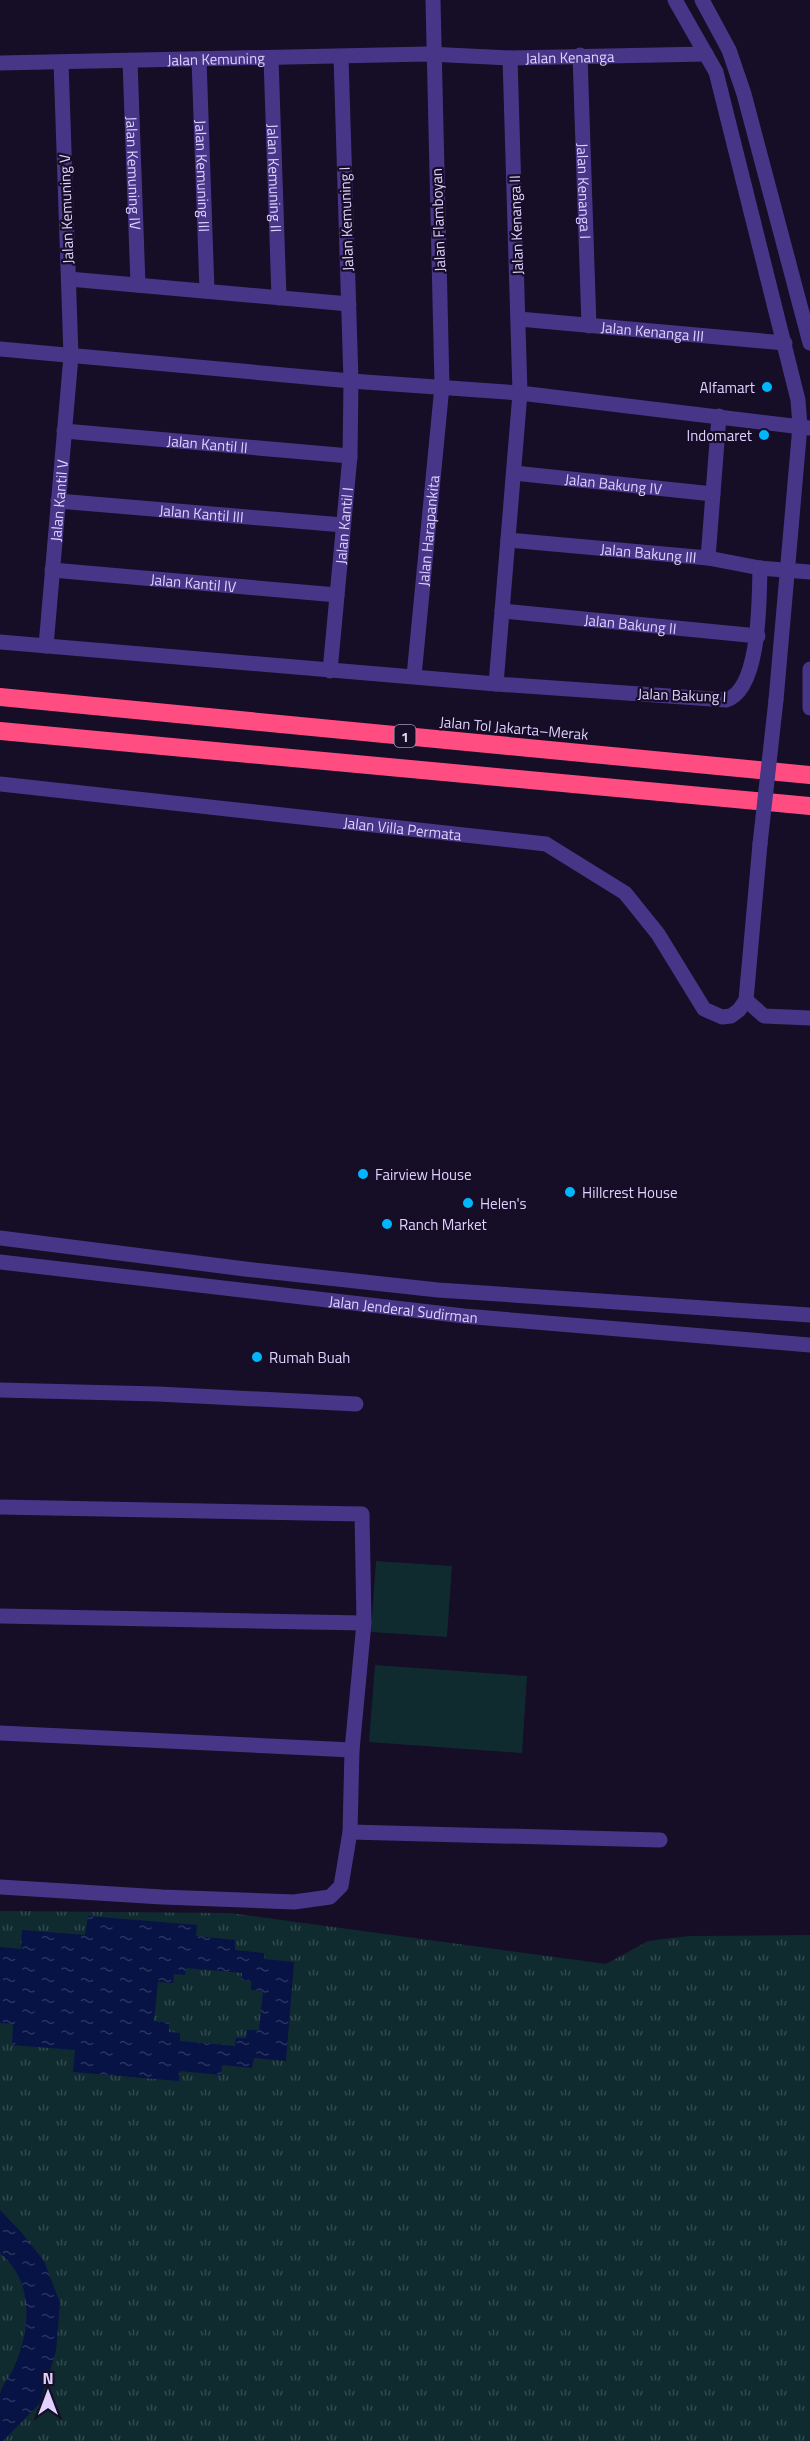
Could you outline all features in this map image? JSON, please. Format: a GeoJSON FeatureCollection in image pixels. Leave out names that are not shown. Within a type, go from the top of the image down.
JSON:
{"type":"FeatureCollection","features":[{"type":"Feature","properties":{"kind":"highway","name":"Jalan Tol Jakarta–Merak"},"geometry":{"type":"LineString","coordinates":[[0,697],[810,775]]}},
{"type":"Feature","properties":{"kind":"highway","name":"1"},"geometry":{"type":"LineString","coordinates":[[0,730],[810,806]]}},
{"type":"Feature","properties":{"kind":"street","name":"Jalan Flamboyan"},"geometry":{"type":"LineString","coordinates":[[433,0],[442,386]]}},
{"type":"Feature","properties":{"kind":"street"},"geometry":{"type":"LineString","coordinates":[[675,0],[716,72],[785,343],[804,400],[805,427],[787,572],[746,1000],[739,1010],[730,1016]]}},
{"type":"Feature","properties":{"kind":"street"},"geometry":{"type":"LineString","coordinates":[[702,0],[729,50],[744,94],[810,343]]}},
{"type":"Feature","properties":{"kind":"street","name":"Jalan Kemuning"},"geometry":{"type":"LineString","coordinates":[[0,63],[433,54]]}},
{"type":"Feature","properties":{"kind":"street","name":"Jalan Kenanga"},"geometry":{"type":"LineString","coordinates":[[433,54],[510,58],[706,54]]}},
{"type":"Feature","properties":{"kind":"street","name":"Jalan Kenanga I"},"geometry":{"type":"LineString","coordinates":[[580,55],[589,326]]}},
{"type":"Feature","properties":{"kind":"street","name":"Jalan Kemuning I"},"geometry":{"type":"LineString","coordinates":[[340,57],[351,381]]}},
{"type":"Feature","properties":{"kind":"street","name":"Jalan Kemuning II"},"geometry":{"type":"LineString","coordinates":[[272,58],[279,298]]}},
{"type":"Feature","properties":{"kind":"street","name":"Jalan Kenanga II"},"geometry":{"type":"LineString","coordinates":[[510,58],[520,393]]}},
{"type":"Feature","properties":{"kind":"street","name":"Jalan Kemuning III"},"geometry":{"type":"LineString","coordinates":[[199,59],[207,291]]}},
{"type":"Feature","properties":{"kind":"street","name":"Jalan Kemuning IV"},"geometry":{"type":"LineString","coordinates":[[130,61],[138,285]]}},
{"type":"Feature","properties":{"kind":"street","name":"Jalan Kemuning V"},"geometry":{"type":"LineString","coordinates":[[61,62],[71,356]]}},
{"type":"Feature","properties":{"kind":"street"},"geometry":{"type":"LineString","coordinates":[[69,279],[349,304]]}},
{"type":"Feature","properties":{"kind":"street","name":"Jalan Kenanga III"},"geometry":{"type":"LineString","coordinates":[[519,320],[785,343]]}},
{"type":"Feature","properties":{"kind":"street"},"geometry":{"type":"LineString","coordinates":[[0,350],[351,381],[520,393],[805,427]]}},
{"type":"Feature","properties":{"kind":"street","name":"Jalan Kantil V"},"geometry":{"type":"LineString","coordinates":[[46,645],[71,356]]}},
{"type":"Feature","properties":{"kind":"street","name":"Jalan Kantil I"},"geometry":{"type":"LineString","coordinates":[[330,671],[350,456],[351,381]]}},
{"type":"Feature","properties":{"kind":"street","name":"Jalan Harapankita"},"geometry":{"type":"LineString","coordinates":[[414,676],[442,386]]}},
{"type":"Feature","properties":{"kind":"street"},"geometry":{"type":"LineString","coordinates":[[496,684],[520,393]]}},
{"type":"Feature","properties":{"kind":"street"},"geometry":{"type":"LineString","coordinates":[[708,558],[719,416]]}},
{"type":"Feature","properties":{"kind":"street","name":"Jalan Kantil II"},"geometry":{"type":"LineString","coordinates":[[64,431],[350,456]]}},
{"type":"Feature","properties":{"kind":"street","name":"Jalan Bakung IV"},"geometry":{"type":"LineString","coordinates":[[514,473],[713,494]]}},
{"type":"Feature","properties":{"kind":"street","name":"Jalan Kantil III"},"geometry":{"type":"LineString","coordinates":[[58,501],[344,525]]}},
{"type":"Feature","properties":{"kind":"street","name":"Jalan Bakung III"},"geometry":{"type":"LineString","coordinates":[[508,540],[708,558],[787,572],[810,572]]}},
{"type":"Feature","properties":{"kind":"street","name":"Jalan Bakung I"},"geometry":{"type":"LineString","coordinates":[[0,642],[330,671],[726,699],[737,694],[749,672],[758,636],[760,568]]}},
{"type":"Feature","properties":{"kind":"street","name":"Jalan Kantil IV"},"geometry":{"type":"LineString","coordinates":[[52,570],[337,595]]}},
{"type":"Feature","properties":{"kind":"street","name":"Jalan Bakung II"},"geometry":{"type":"LineString","coordinates":[[502,611],[758,636]]}},
{"type":"Feature","properties":{"kind":"street"},"geometry":{"type":"LineString","coordinates":[[810,669],[810,708]]}},
{"type":"Feature","properties":{"kind":"street","name":"Jalan Villa Permata"},"geometry":{"type":"LineString","coordinates":[[0,784],[546,844],[625,893],[658,934],[704,1009],[722,1017],[810,1018]]}},
{"type":"Feature","properties":{"kind":"street"},"geometry":{"type":"LineString","coordinates":[[746,1000],[764,1016]]}},
{"type":"Feature","properties":{"kind":"street","name":"Jalan Jenderal Sudirman"},"geometry":{"type":"LineString","coordinates":[[0,1238],[245,1269],[438,1290],[810,1315]]}},
{"type":"Feature","properties":{"kind":"street","name":"Jalan Jenderal Sudirman"},"geometry":{"type":"LineString","coordinates":[[0,1262],[464,1316],[810,1345]]}},
{"type":"Feature","properties":{"kind":"street"},"geometry":{"type":"LineString","coordinates":[[0,1390],[158,1394],[356,1404]]}},
{"type":"Feature","properties":{"kind":"street"},"geometry":{"type":"LineString","coordinates":[[0,1507],[362,1514],[364,1623],[352,1750],[350,1832],[341,1886],[330,1897],[313,1901],[162,1897],[0,1887]]}},
{"type":"Feature","properties":{"kind":"street"},"geometry":{"type":"LineString","coordinates":[[0,1616],[364,1623]]}},
{"type":"Feature","properties":{"kind":"street"},"geometry":{"type":"LineString","coordinates":[[0,1733],[352,1750]]}},
{"type":"Feature","properties":{"kind":"street"},"geometry":{"type":"LineString","coordinates":[[350,1832],[660,1840]]}},
{"type":"Feature","properties":{"kind":"green space"},"geometry":{"type":"Polygon","coordinates":[[[376,1561],[452,1566],[447,1637],[371,1632],[376,1561]]]}},
{"type":"Feature","properties":{"kind":"green space"},"geometry":{"type":"Polygon","coordinates":[[[375,1665],[527,1676],[522,1753],[369,1742],[375,1665]]]}},
{"type":"Feature","properties":{"kind":"green space"},"geometry":{"type":"Polygon","coordinates":[[[0,1911],[230,1913],[606,1964],[648,1941],[689,1936],[810,1935],[810,2441],[0,2441],[0,1911]]]}},
{"type":"Feature","properties":{"kind":"water"},"geometry":{"type":"Polygon","coordinates":[[[88,1916],[197,1925],[196,1936],[235,1940],[235,1950],[264,1953],[264,1959],[294,1962],[286,2061],[254,2058],[252,2068],[222,2065],[221,2075],[180,2071],[179,2081],[73,2072],[75,2050],[12,2045],[13,2024],[0,2023],[0,1947],[21,1949],[22,1930],[85,1935],[88,1916]],[[186,1968],[185,1975],[174,1974],[173,1983],[158,1982],[154,2021],[169,2023],[169,2032],[180,2033],[180,2041],[235,2046],[236,2038],[246,2038],[247,2030],[259,2030],[263,1991],[251,1990],[251,1981],[242,1980],[242,1973],[186,1968]]]}},
{"type":"Feature","properties":{"kind":"water"},"geometry":{"type":"Polygon","coordinates":[[[0,2210],[44,2261],[60,2303],[56,2351],[40,2403],[3,2441],[0,2441],[0,2394],[14,2369],[20,2350],[26,2320],[26,2305],[19,2277],[0,2253],[0,2210]]]}},
{"type":"Feature","properties":{"kind":"place","name":"Alfamart"},"geometry":{"type":"Point","coordinates":[767,387]}},
{"type":"Feature","properties":{"kind":"place","name":"Indomaret"},"geometry":{"type":"Point","coordinates":[764,435]}},
{"type":"Feature","properties":{"kind":"place","name":"Fairview House"},"geometry":{"type":"Point","coordinates":[363,1174]}},
{"type":"Feature","properties":{"kind":"place","name":"Hillcrest House"},"geometry":{"type":"Point","coordinates":[570,1192]}},
{"type":"Feature","properties":{"kind":"place","name":"Helen's"},"geometry":{"type":"Point","coordinates":[468,1203]}},
{"type":"Feature","properties":{"kind":"place","name":"Ranch Market"},"geometry":{"type":"Point","coordinates":[387,1224]}},
{"type":"Feature","properties":{"kind":"place","name":"Rumah Buah"},"geometry":{"type":"Point","coordinates":[257,1357]}}]}
